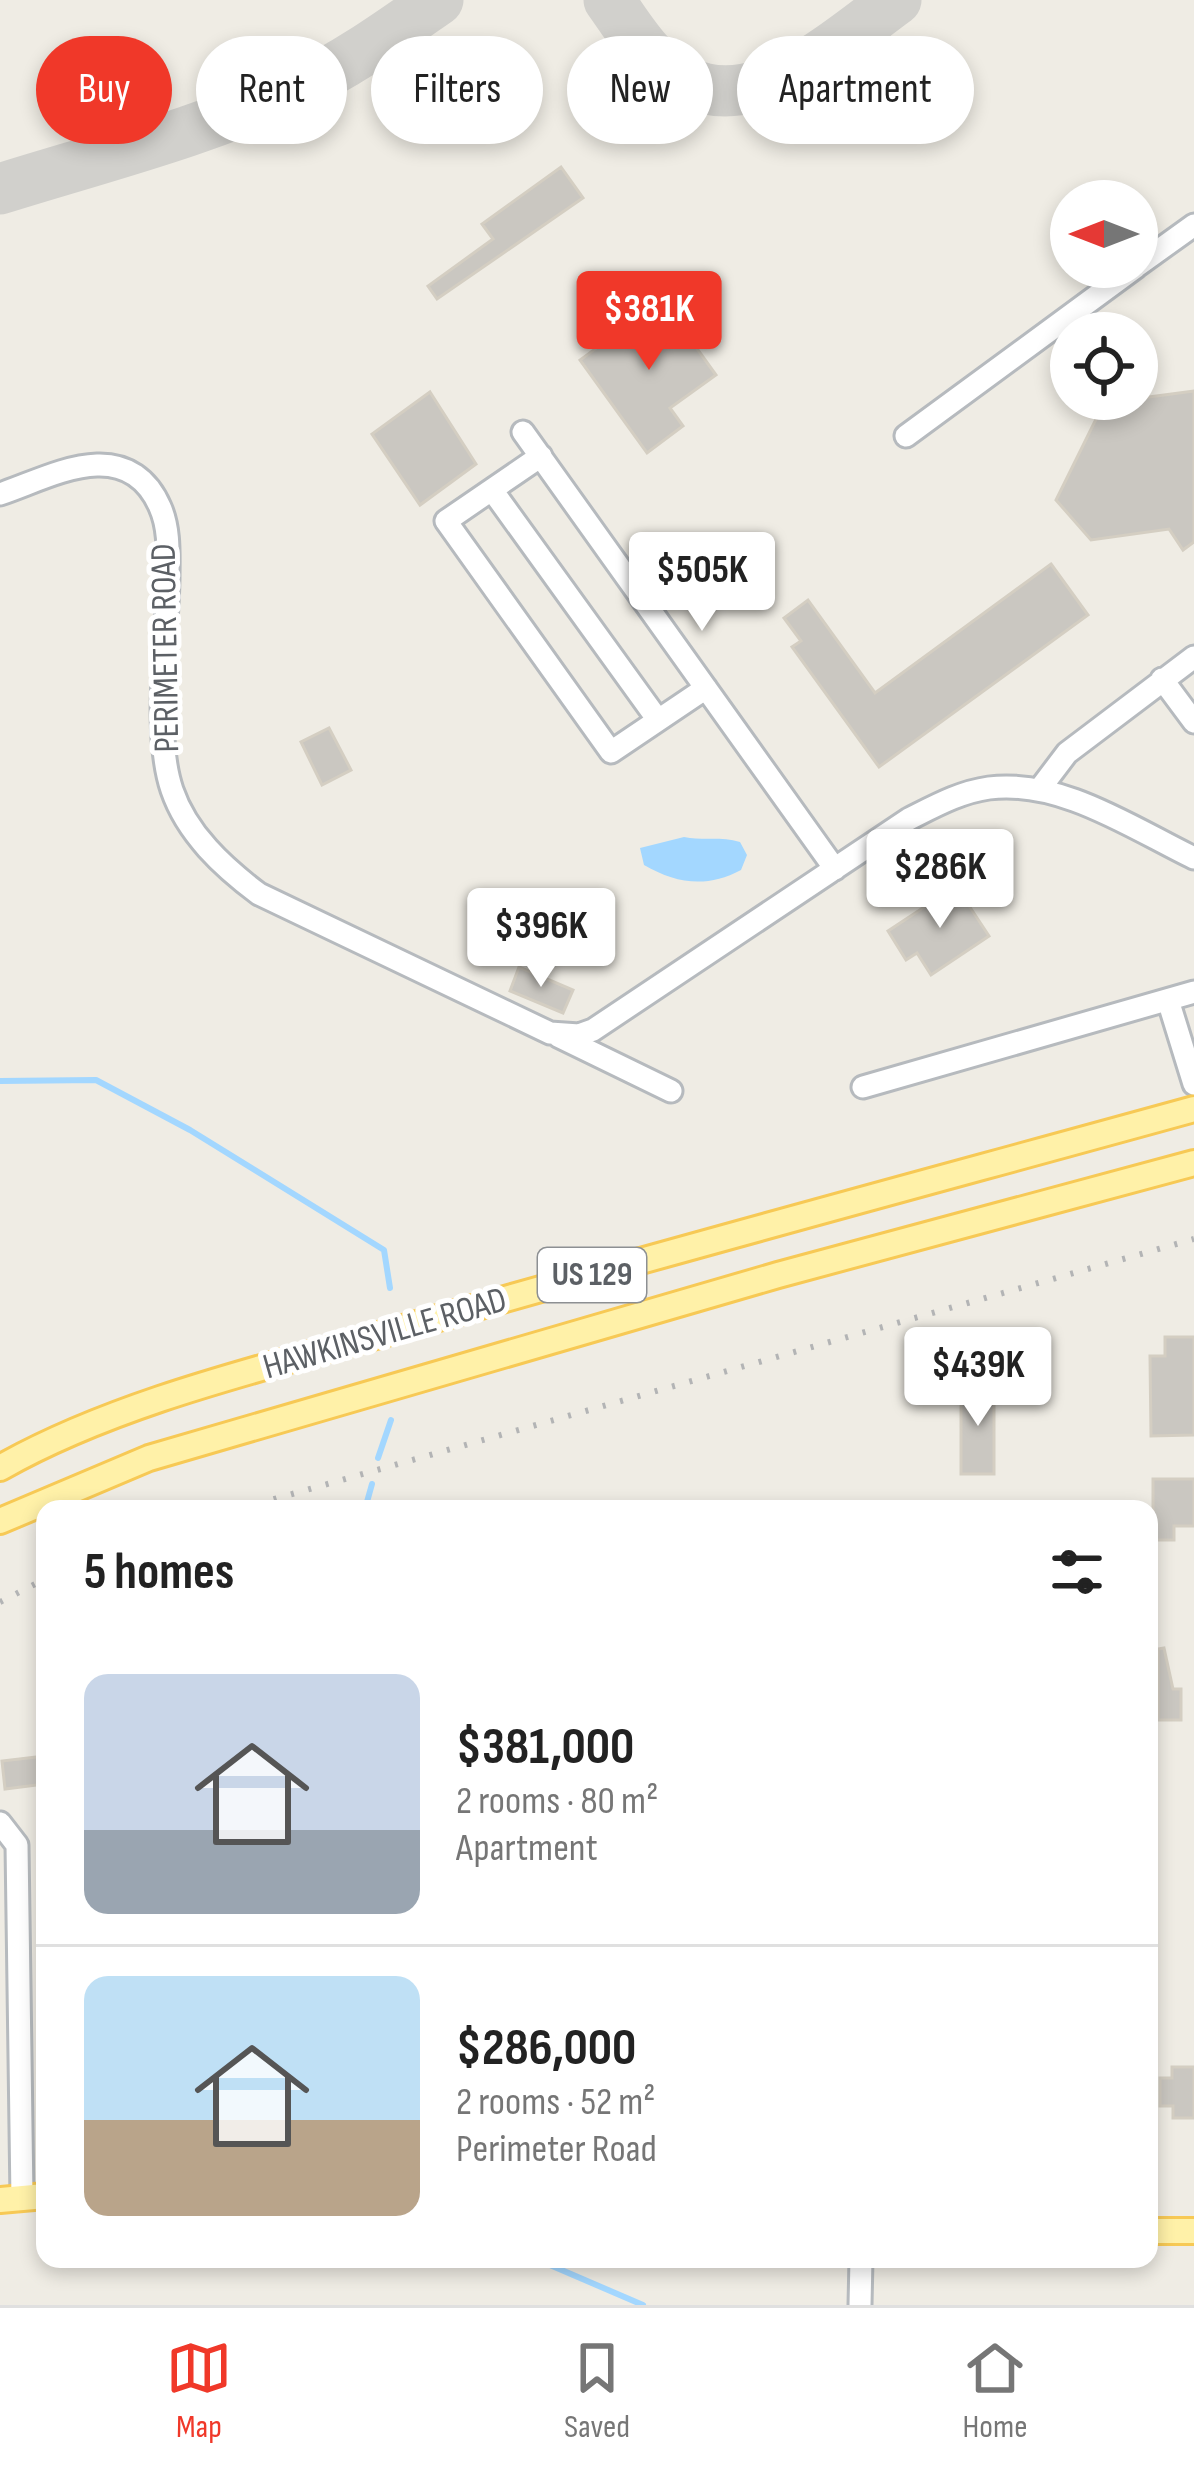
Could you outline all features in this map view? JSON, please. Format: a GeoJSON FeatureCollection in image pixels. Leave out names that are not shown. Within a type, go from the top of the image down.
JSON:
{"type":"FeatureCollection","features":[{"type":"Feature","properties":{"kind":"main road","name":"HAWKINSVILLE ROAD"},"geometry":{"type":"LineString","coordinates":[[0,1468],[144,1405],[1194,1109]]}},
{"type":"Feature","properties":{"kind":"main road","name":"HAWKINSVILLE ROAD"},"geometry":{"type":"LineString","coordinates":[[50,1500],[149,1458],[778,1275],[1194,1163]]}},
{"type":"Feature","properties":{"kind":"main road","name":"HAWKINSVILLE ROAD"},"geometry":{"type":"LineString","coordinates":[[0,1521],[36,1506]]}},
{"type":"Feature","properties":{"kind":"main road"},"geometry":{"type":"LineString","coordinates":[[1158,2231],[1194,2231]]}},
{"type":"Feature","properties":{"kind":"street"},"geometry":{"type":"LineString","coordinates":[[1158,252],[1194,225]]}},
{"type":"Feature","properties":{"kind":"street"},"geometry":{"type":"LineString","coordinates":[[905,436],[1108,288]]}},
{"type":"Feature","properties":{"kind":"street"},"geometry":{"type":"LineString","coordinates":[[523,432],[835,868]]}},
{"type":"Feature","properties":{"kind":"street"},"geometry":{"type":"LineString","coordinates":[[541,456],[446,521],[610,752],[706,688]]}},
{"type":"Feature","properties":{"kind":"street","name":"PERIMETER ROAD"},"geometry":{"type":"LineString","coordinates":[[0,494],[95,465],[128,468],[144,480],[161,508],[168,543],[164,747],[171,788],[187,822],[226,869],[259,894],[550,1033]]}},
{"type":"Feature","properties":{"kind":"street"},"geometry":{"type":"LineString","coordinates":[[492,490],[658,720]]}},
{"type":"Feature","properties":{"kind":"street"},"geometry":{"type":"LineString","coordinates":[[1039,790],[1066,753],[1194,656]]}},
{"type":"Feature","properties":{"kind":"street"},"geometry":{"type":"LineString","coordinates":[[1162,680],[1194,722]]}},
{"type":"Feature","properties":{"kind":"street"},"geometry":{"type":"LineString","coordinates":[[550,1033],[579,1035],[593,1030],[910,820],[966,793],[1006,787],[1039,790],[1070,799],[1194,858]]}},
{"type":"Feature","properties":{"kind":"street"},"geometry":{"type":"LineString","coordinates":[[863,1087],[1194,992]]}},
{"type":"Feature","properties":{"kind":"street"},"geometry":{"type":"LineString","coordinates":[[1168,1000],[1194,1084]]}},
{"type":"Feature","properties":{"kind":"street"},"geometry":{"type":"LineString","coordinates":[[550,1033],[671,1091]]}},
{"type":"Feature","properties":{"kind":"street"},"geometry":{"type":"LineString","coordinates":[[0,1823],[17,1845],[22,2198]]}},
{"type":"Feature","properties":{"kind":"street"},"geometry":{"type":"LineString","coordinates":[[860,2305],[861,2268]]}},
{"type":"Feature","properties":{"kind":"water"},"geometry":{"type":"Polygon","coordinates":[[[684,837],[740,842],[747,855],[741,870],[692,881],[644,865],[640,848],[684,837]]]}},
{"type":"Feature","properties":{"kind":"building"},"geometry":{"type":"Polygon","coordinates":[[[561,167],[583,198],[437,299],[428,286],[493,239],[482,224],[561,167]]]}},
{"type":"Feature","properties":{"kind":"building"},"geometry":{"type":"Polygon","coordinates":[[[662,300],[716,375],[670,408],[683,426],[647,453],[580,360],[662,300]]]}},
{"type":"Feature","properties":{"kind":"building"},"geometry":{"type":"Polygon","coordinates":[[[1194,391],[1194,542],[1183,550],[1169,529],[1091,540],[1056,500],[1096,420],[1158,420],[1158,396],[1194,391]]]}},
{"type":"Feature","properties":{"kind":"building"},"geometry":{"type":"Polygon","coordinates":[[[430,392],[476,464],[420,505],[372,434],[430,392]]]}},
{"type":"Feature","properties":{"kind":"building"},"geometry":{"type":"Polygon","coordinates":[[[1051,564],[1088,615],[879,767],[792,647],[801,641],[784,618],[808,600],[875,693],[1051,564]]]}},
{"type":"Feature","properties":{"kind":"building"},"geometry":{"type":"Polygon","coordinates":[[[329,728],[351,770],[322,785],[301,742],[329,728]]]}},
{"type":"Feature","properties":{"kind":"building"},"geometry":{"type":"Polygon","coordinates":[[[956,886],[989,936],[931,975],[917,953],[906,960],[888,931],[956,886]]]}},
{"type":"Feature","properties":{"kind":"building"},"geometry":{"type":"Polygon","coordinates":[[[519,967],[573,990],[563,1013],[510,991],[519,967]]]}},
{"type":"Feature","properties":{"kind":"building"},"geometry":{"type":"Polygon","coordinates":[[[1165,1337],[1194,1337],[1194,1435],[1151,1436],[1150,1356],[1165,1356],[1165,1337]]]}},
{"type":"Feature","properties":{"kind":"building"},"geometry":{"type":"Polygon","coordinates":[[[961,1384],[994,1384],[994,1474],[961,1474],[961,1384]]]}},
{"type":"Feature","properties":{"kind":"building"},"geometry":{"type":"Polygon","coordinates":[[[1153,1479],[1194,1479],[1194,1526],[1174,1526],[1174,1540],[1158,1540],[1158,1500],[1153,1500],[1153,1479]]]}},
{"type":"Feature","properties":{"kind":"building"},"geometry":{"type":"Polygon","coordinates":[[[1164,1648],[1173,1689],[1181,1689],[1181,1720],[1158,1720],[1158,1649],[1164,1648]]]}},
{"type":"Feature","properties":{"kind":"building"},"geometry":{"type":"Polygon","coordinates":[[[36,1757],[36,1785],[5,1789],[2,1761],[36,1757]]]}},
{"type":"Feature","properties":{"kind":"building"},"geometry":{"type":"Polygon","coordinates":[[[1172,2067],[1194,2067],[1194,2118],[1173,2118],[1173,2106],[1160,2106],[1160,2078],[1172,2078],[1172,2067]]]}},
{"type":"Feature","properties":{"kind":"waterway"},"geometry":{"type":"LineString","coordinates":[[0,1081],[96,1080],[190,1130],[384,1250],[390,1288]]}},
{"type":"Feature","properties":{"kind":"waterway"},"geometry":{"type":"LineString","coordinates":[[378,1458],[391,1420]]}},
{"type":"Feature","properties":{"kind":"waterway"},"geometry":{"type":"LineString","coordinates":[[368,1500],[372,1484]]}},
{"type":"Feature","properties":{"kind":"waterway"},"geometry":{"type":"LineString","coordinates":[[557,2268],[643,2305]]}},
{"type":"Feature","properties":{"kind":"taxiway"},"geometry":{"type":"LineString","coordinates":[[0,189],[261,104],[334,69],[438,0]]}},
{"type":"Feature","properties":{"kind":"taxiway"},"geometry":{"type":"LineString","coordinates":[[609,0],[649,54],[680,79],[712,90],[745,89],[777,79],[809,63],[896,0]]}},
{"type":"Feature","properties":{"kind":"railway"},"geometry":{"type":"LineString","coordinates":[[271,1500],[1194,1239]]}},
{"type":"Feature","properties":{"kind":"railway"},"geometry":{"type":"LineString","coordinates":[[0,1602],[36,1584]]}}]}
